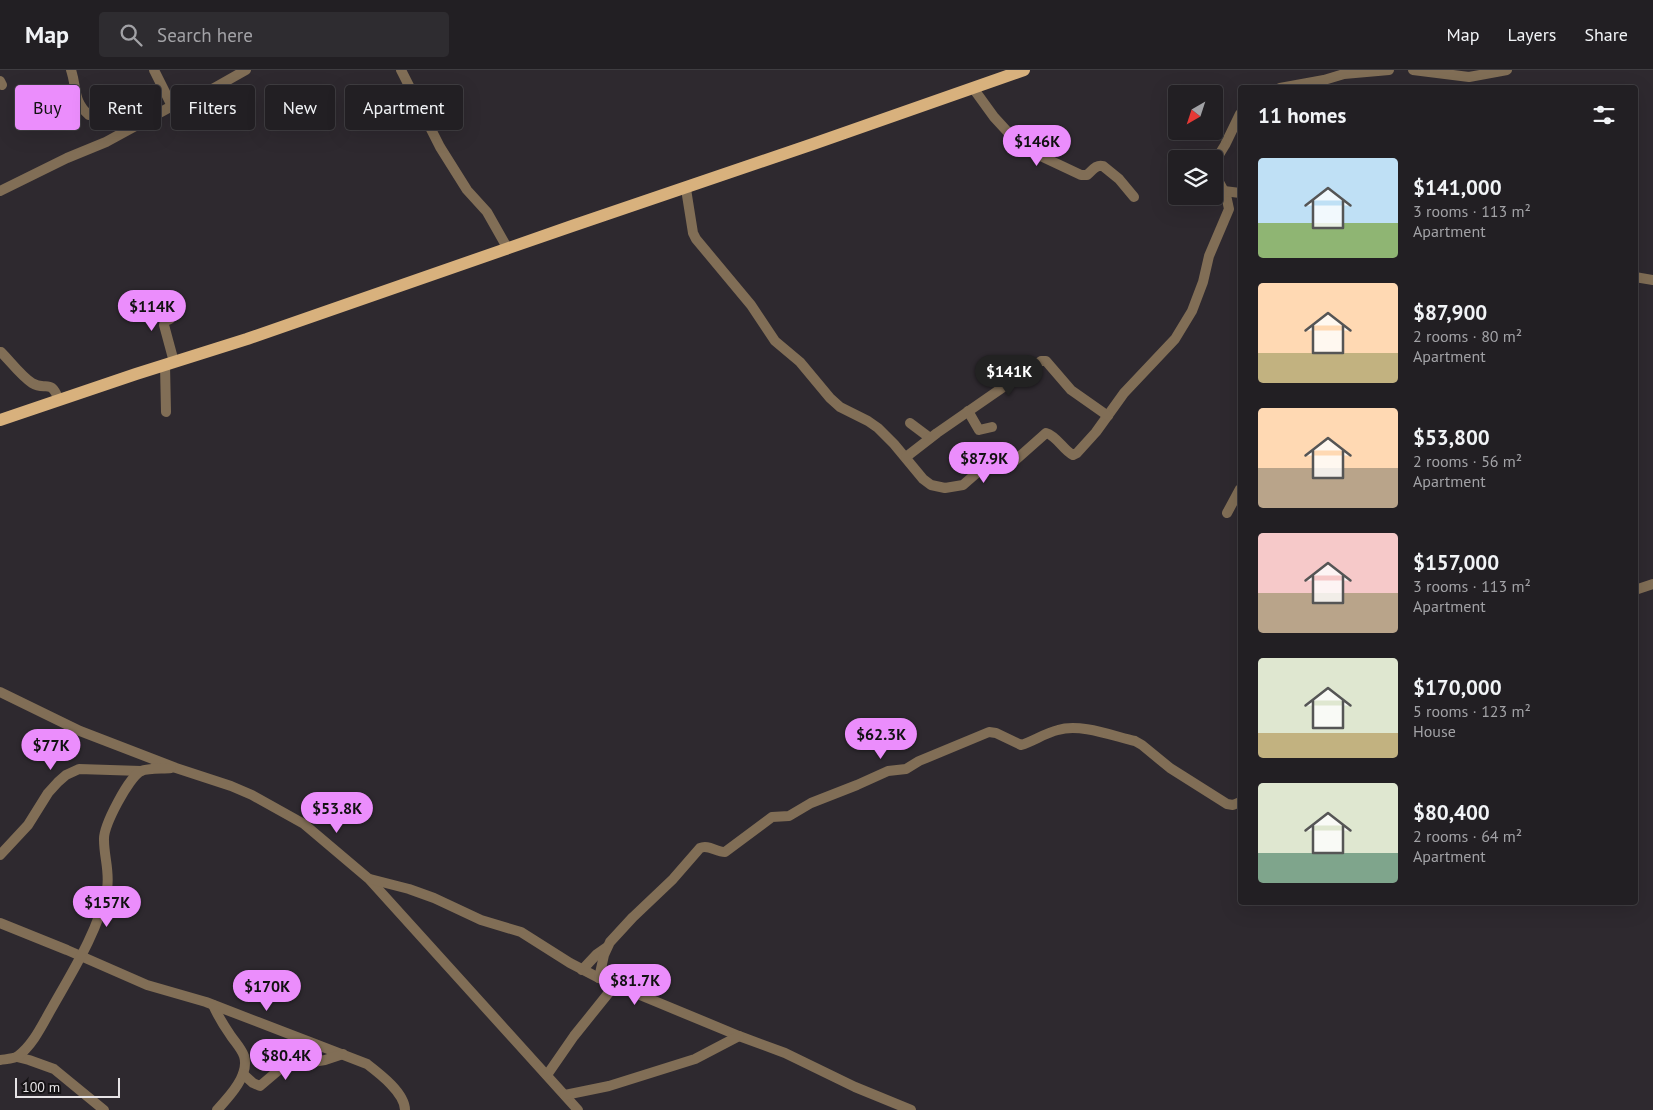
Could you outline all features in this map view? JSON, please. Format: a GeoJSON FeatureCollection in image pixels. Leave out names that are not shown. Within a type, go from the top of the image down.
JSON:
{"type":"FeatureCollection","features":[{"type":"Feature","properties":{"kind":"main road"},"geometry":{"type":"LineString","coordinates":[[0,420],[247,339],[572,226],[686,189],[1024,70]]}},
{"type":"Feature","properties":{"kind":"street"},"geometry":{"type":"LineString","coordinates":[[71,70],[75,84],[76,99],[80,107],[90,115]]}},
{"type":"Feature","properties":{"kind":"street"},"geometry":{"type":"LineString","coordinates":[[154,70],[171,104]]}},
{"type":"Feature","properties":{"kind":"street"},"geometry":{"type":"LineString","coordinates":[[219,85],[246,70]]}},
{"type":"Feature","properties":{"kind":"street"},"geometry":{"type":"LineString","coordinates":[[400,70],[440,146],[467,190],[485,209],[508,249]]}},
{"type":"Feature","properties":{"kind":"street"},"geometry":{"type":"LineString","coordinates":[[1296,85],[1344,74],[1389,70]]}},
{"type":"Feature","properties":{"kind":"street"},"geometry":{"type":"LineString","coordinates":[[1413,70],[1469,77],[1507,70]]}},
{"type":"Feature","properties":{"kind":"street"},"geometry":{"type":"LineString","coordinates":[[973,88],[994,117],[1022,146],[1080,175],[1087,175],[1096,166],[1103,166],[1119,179],[1134,197]]}},
{"type":"Feature","properties":{"kind":"street"},"geometry":{"type":"LineString","coordinates":[[0,191],[67,158],[106,142],[171,107]]}},
{"type":"Feature","properties":{"kind":"street"},"geometry":{"type":"LineString","coordinates":[[1222,150],[1238,118]]}},
{"type":"Feature","properties":{"kind":"street"},"geometry":{"type":"LineString","coordinates":[[686,189],[696,238],[751,305],[775,341],[800,362],[840,407],[878,428],[906,457],[923,479],[933,486],[946,488],[959,487],[966,484],[994,458],[1006,464],[1011,464],[1047,432],[1066,450],[1075,454],[1096,432],[1124,393],[1175,339],[1192,311],[1203,282],[1209,256],[1229,208],[1224,192]]}},
{"type":"Feature","properties":{"kind":"street"},"geometry":{"type":"LineString","coordinates":[[1224,192],[1238,193]]}},
{"type":"Feature","properties":{"kind":"street"},"geometry":{"type":"LineString","coordinates":[[1638,278],[1653,280]]}},
{"type":"Feature","properties":{"kind":"street"},"geometry":{"type":"LineString","coordinates":[[166,412],[169,364],[164,325],[170,319]]}},
{"type":"Feature","properties":{"kind":"street"},"geometry":{"type":"LineString","coordinates":[[1,352],[31,382],[40,387],[48,385],[52,388],[59,400]]}},
{"type":"Feature","properties":{"kind":"street"},"geometry":{"type":"LineString","coordinates":[[906,457],[1032,365],[1044,360],[1071,390],[1108,416]]}},
{"type":"Feature","properties":{"kind":"street"},"geometry":{"type":"LineString","coordinates":[[968,411],[979,430],[992,427]]}},
{"type":"Feature","properties":{"kind":"street"},"geometry":{"type":"LineString","coordinates":[[910,423],[930,438]]}},
{"type":"Feature","properties":{"kind":"street"},"geometry":{"type":"LineString","coordinates":[[1227,513],[1238,494]]}},
{"type":"Feature","properties":{"kind":"street"},"geometry":{"type":"LineString","coordinates":[[1638,589],[1653,584]]}},
{"type":"Feature","properties":{"kind":"street"},"geometry":{"type":"LineString","coordinates":[[0,692],[80,731],[252,795],[289,814],[313,830],[368,879],[578,1110]]}},
{"type":"Feature","properties":{"kind":"street"},"geometry":{"type":"LineString","coordinates":[[582,970],[597,954],[607,947],[632,917],[673,879],[700,848],[705,846],[725,852],[772,817],[791,815],[810,803],[888,771],[906,769],[922,759],[989,732],[1021,745],[1056,730],[1071,727],[1136,741],[1170,768],[1227,804],[1233,805],[1238,803]]}},
{"type":"Feature","properties":{"kind":"street"},"geometry":{"type":"LineString","coordinates":[[0,854],[28,825],[58,782],[79,769],[141,771],[176,768]]}},
{"type":"Feature","properties":{"kind":"street"},"geometry":{"type":"LineString","coordinates":[[17,1057],[40,1029],[81,956],[93,930],[107,889],[108,872],[104,839],[105,828],[119,799],[141,771]]}},
{"type":"Feature","properties":{"kind":"street"},"geometry":{"type":"LineString","coordinates":[[368,879],[409,889],[434,898],[481,920],[522,932],[582,970],[599,978],[785,1053],[855,1087],[911,1110]]}},
{"type":"Feature","properties":{"kind":"street"},"geometry":{"type":"LineString","coordinates":[[0,923],[147,985],[213,1005],[368,1064],[398,1093],[404,1103],[405,1110]]}},
{"type":"Feature","properties":{"kind":"street"},"geometry":{"type":"LineString","coordinates":[[599,978],[607,947]]}},
{"type":"Feature","properties":{"kind":"street"},"geometry":{"type":"LineString","coordinates":[[547,1075],[574,1036],[615,984]]}},
{"type":"Feature","properties":{"kind":"street"},"geometry":{"type":"LineString","coordinates":[[213,1005],[223,1025],[242,1052],[245,1062],[243,1074],[234,1090],[217,1110]]}},
{"type":"Feature","properties":{"kind":"street"},"geometry":{"type":"LineString","coordinates":[[566,1095],[609,1086],[695,1059],[739,1036]]}},
{"type":"Feature","properties":{"kind":"street"},"geometry":{"type":"LineString","coordinates":[[243,1074],[254,1084],[260,1086],[287,1066],[325,1060],[343,1054]]}},
{"type":"Feature","properties":{"kind":"street"},"geometry":{"type":"LineString","coordinates":[[0,1060],[17,1057],[54,1070],[104,1110]]}}]}
